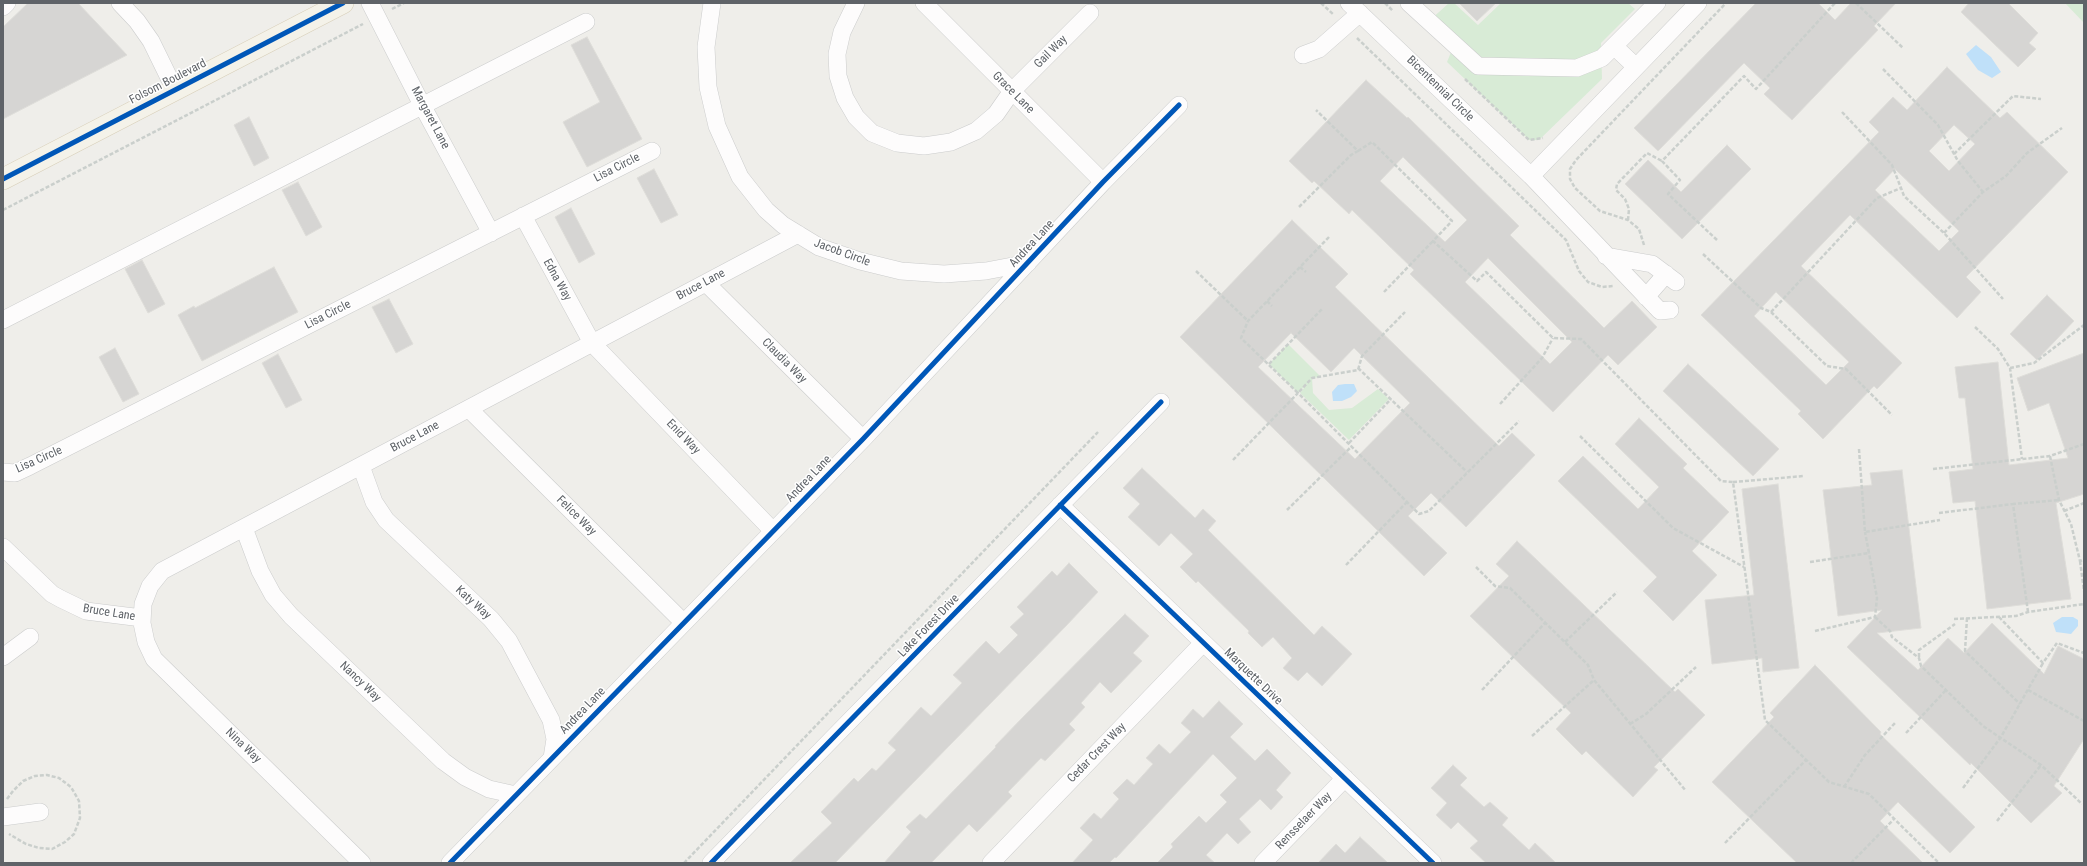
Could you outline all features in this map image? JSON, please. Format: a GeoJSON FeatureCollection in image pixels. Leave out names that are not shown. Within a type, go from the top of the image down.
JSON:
{"type":"FeatureCollection","features":[{"type":"Feature","properties":{"kind":"main road","name":"Folsom Boulevard"},"geometry":{"type":"LineString","coordinates":[[3,179],[343,3]]}},
{"type":"Feature","properties":{"kind":"street"},"geometry":{"type":"LineString","coordinates":[[3,7],[7,3]]}},
{"type":"Feature","properties":{"kind":"street"},"geometry":{"type":"LineString","coordinates":[[120,3],[137,21],[151,41],[175,90]]}},
{"type":"Feature","properties":{"kind":"street","name":"Jacob Circle"},"geometry":{"type":"LineString","coordinates":[[712,3],[706,47],[708,87],[717,126],[740,177],[766,210],[783,225],[820,247],[860,262],[901,271],[951,274],[986,271],[1028,263]]}},
{"type":"Feature","properties":{"kind":"street","name":"Gail Way"},"geometry":{"type":"LineString","coordinates":[[856,3],[842,32],[837,54],[838,76],[844,98],[852,111],[872,133],[897,143],[924,146],[951,142],[976,131],[996,114],[1012,91],[1090,13]]}},
{"type":"Feature","properties":{"kind":"street","name":"Grace Lane"},"geometry":{"type":"LineString","coordinates":[[924,3],[1103,182]]}},
{"type":"Feature","properties":{"kind":"street"},"geometry":{"type":"LineString","coordinates":[[1409,3],[1478,66],[1577,68],[1602,58],[1657,3]]}},
{"type":"Feature","properties":{"kind":"street"},"geometry":{"type":"LineString","coordinates":[[1530,176],[1698,3]]}},
{"type":"Feature","properties":{"kind":"street"},"geometry":{"type":"LineString","coordinates":[[1303,55],[1319,49],[1355,8]]}},
{"type":"Feature","properties":{"kind":"street","name":"Bicentennial Circle"},"geometry":{"type":"LineString","coordinates":[[1355,8],[1530,176],[1660,311],[1670,310]]}},
{"type":"Feature","properties":{"kind":"street","name":"Margaret Lane"},"geometry":{"type":"LineString","coordinates":[[373,10],[422,105],[491,232]]}},
{"type":"Feature","properties":{"kind":"street"},"geometry":{"type":"LineString","coordinates":[[3,320],[586,22]]}},
{"type":"Feature","properties":{"kind":"street"},"geometry":{"type":"LineString","coordinates":[[1614,46],[1636,67]]}},
{"type":"Feature","properties":{"kind":"street","name":"Andrea Lane"},"geometry":{"type":"LineString","coordinates":[[450,863],[863,439],[1103,182],[1179,105]]}},
{"type":"Feature","properties":{"kind":"street","name":"Lisa Circle"},"geometry":{"type":"LineString","coordinates":[[3,472],[15,473],[30,466],[652,151]]}},
{"type":"Feature","properties":{"kind":"street","name":"Edna Way"},"geometry":{"type":"LineString","coordinates":[[523,216],[592,343]]}},
{"type":"Feature","properties":{"kind":"street","name":"Bruce Lane"},"geometry":{"type":"LineString","coordinates":[[3,547],[52,594],[86,611],[142,618],[144,604],[150,586],[162,571],[798,234]]}},
{"type":"Feature","properties":{"kind":"street"},"geometry":{"type":"LineString","coordinates":[[1606,256],[1652,264],[1671,278],[1646,297]]}},
{"type":"Feature","properties":{"kind":"street","name":"Claudia Way"},"geometry":{"type":"LineString","coordinates":[[706,283],[863,439]]}},
{"type":"Feature","properties":{"kind":"street","name":"Enid Way"},"geometry":{"type":"LineString","coordinates":[[592,343],[773,531]]}},
{"type":"Feature","properties":{"kind":"street","name":"Lake Forest Drive"},"geometry":{"type":"LineString","coordinates":[[711,863],[1161,402]]}},
{"type":"Feature","properties":{"kind":"street","name":"Felice Way"},"geometry":{"type":"LineString","coordinates":[[469,409],[684,623]]}},
{"type":"Feature","properties":{"kind":"street","name":"Katy Way"},"geometry":{"type":"LineString","coordinates":[[361,466],[374,502],[386,520],[491,618],[509,641],[551,720],[555,739],[552,758]]}},
{"type":"Feature","properties":{"kind":"street","name":"Marquette Drive"},"geometry":{"type":"LineString","coordinates":[[1060,505],[1433,863]]}},
{"type":"Feature","properties":{"kind":"street","name":"Nancy Way"},"geometry":{"type":"LineString","coordinates":[[244,528],[260,571],[273,595],[291,616],[443,760],[465,777],[483,786],[516,795]]}},
{"type":"Feature","properties":{"kind":"street","name":"Nina Way"},"geometry":{"type":"LineString","coordinates":[[142,618],[146,642],[154,659],[362,863]]}},
{"type":"Feature","properties":{"kind":"street"},"geometry":{"type":"LineString","coordinates":[[3,657],[30,637]]}},
{"type":"Feature","properties":{"kind":"street","name":"Cedar Crest Way"},"geometry":{"type":"LineString","coordinates":[[991,863],[1203,643]]}},
{"type":"Feature","properties":{"kind":"street","name":"Rensselaer Way"},"geometry":{"type":"LineString","coordinates":[[1263,863],[1344,778]]}},
{"type":"Feature","properties":{"kind":"street"},"geometry":{"type":"LineString","coordinates":[[3,817],[40,812]]}},
{"type":"Feature","properties":{"kind":"path"},"geometry":{"type":"LineString","coordinates":[[3,210],[373,10],[404,3]]}},
{"type":"Feature","properties":{"kind":"path"},"geometry":{"type":"LineString","coordinates":[[1662,161],[1744,76],[1756,89],[1834,3]]}},
{"type":"Feature","properties":{"kind":"path"},"geometry":{"type":"LineString","coordinates":[[1856,3],[1903,48]]}},
{"type":"Feature","properties":{"kind":"path"},"geometry":{"type":"LineString","coordinates":[[1884,69],[1938,125],[1954,154],[1983,192]]}},
{"type":"Feature","properties":{"kind":"path"},"geometry":{"type":"LineString","coordinates":[[1954,154],[2013,96],[2040,99]]}},
{"type":"Feature","properties":{"kind":"path"},"geometry":{"type":"LineString","coordinates":[[1316,110],[1358,151]]}},
{"type":"Feature","properties":{"kind":"path"},"geometry":{"type":"LineString","coordinates":[[1842,112],[1892,165],[1904,196],[1944,233],[2004,298]]}},
{"type":"Feature","properties":{"kind":"path"},"geometry":{"type":"LineString","coordinates":[[1944,233],[1983,192],[2006,176],[2027,153],[2062,128]]}},
{"type":"Feature","properties":{"kind":"path"},"geometry":{"type":"LineString","coordinates":[[1299,207],[1351,155],[1372,142],[1452,221],[1384,292]]}},
{"type":"Feature","properties":{"kind":"path"},"geometry":{"type":"LineString","coordinates":[[1628,220],[1629,209],[1625,199],[1616,190],[1616,184],[1647,153],[1662,161],[1680,180],[1668,194],[1717,240]]}},
{"type":"Feature","properties":{"kind":"path"},"geometry":{"type":"LineString","coordinates":[[1771,312],[1877,198],[1901,188]]}},
{"type":"Feature","properties":{"kind":"path"},"geometry":{"type":"LineString","coordinates":[[1329,237],[1248,321],[1241,338],[1349,443],[1419,514],[1429,510],[1519,421]]}},
{"type":"Feature","properties":{"kind":"path"},"geometry":{"type":"LineString","coordinates":[[1434,241],[1477,281],[1486,272],[1553,338],[1581,339],[1721,481],[1733,482],[1804,476]]}},
{"type":"Feature","properties":{"kind":"path"},"geometry":{"type":"LineString","coordinates":[[1703,254],[1761,308],[1771,312],[1827,366],[1846,369],[1892,415]]}},
{"type":"Feature","properties":{"kind":"path"},"geometry":{"type":"LineString","coordinates":[[1300,267],[1306,272]]}},
{"type":"Feature","properties":{"kind":"path"},"geometry":{"type":"LineString","coordinates":[[1196,271],[1248,321]]}},
{"type":"Feature","properties":{"kind":"path"},"geometry":{"type":"LineString","coordinates":[[1267,301],[1272,306]]}},
{"type":"Feature","properties":{"kind":"path"},"geometry":{"type":"LineString","coordinates":[[1269,364],[1323,308]]}},
{"type":"Feature","properties":{"kind":"path"},"geometry":{"type":"LineString","coordinates":[[1233,460],[1312,378],[1358,370],[1362,356],[1405,312]]}},
{"type":"Feature","properties":{"kind":"path"},"geometry":{"type":"LineString","coordinates":[[2010,368],[2034,363],[2084,325]]}},
{"type":"Feature","properties":{"kind":"path"},"geometry":{"type":"LineString","coordinates":[[1975,327],[1998,349],[2010,368],[2022,459]]}},
{"type":"Feature","properties":{"kind":"path"},"geometry":{"type":"LineString","coordinates":[[1500,404],[1542,358],[1553,338]]}},
{"type":"Feature","properties":{"kind":"path"},"geometry":{"type":"LineString","coordinates":[[1358,368],[1467,472]]}},
{"type":"Feature","properties":{"kind":"path"},"geometry":{"type":"LineString","coordinates":[[1349,443],[1391,399]]}},
{"type":"Feature","properties":{"kind":"path"},"geometry":{"type":"LineString","coordinates":[[684,863],[1098,432]]}},
{"type":"Feature","properties":{"kind":"path"},"geometry":{"type":"LineString","coordinates":[[1580,436],[1673,528],[1745,567]]}},
{"type":"Feature","properties":{"kind":"path"},"geometry":{"type":"LineString","coordinates":[[1933,468],[2050,456],[2084,444]]}},
{"type":"Feature","properties":{"kind":"path"},"geometry":{"type":"LineString","coordinates":[[1287,510],[1352,446]]}},
{"type":"Feature","properties":{"kind":"path"},"geometry":{"type":"LineString","coordinates":[[1859,449],[1865,532],[1877,598],[1876,617],[1890,631],[1892,637],[1918,658]]}},
{"type":"Feature","properties":{"kind":"path"},"geometry":{"type":"LineString","coordinates":[[2050,456],[2059,500],[2071,524],[2080,561],[2084,591]]}},
{"type":"Feature","properties":{"kind":"path"},"geometry":{"type":"LineString","coordinates":[[1733,482],[1765,720],[1829,782],[1869,794],[1939,863]]}},
{"type":"Feature","properties":{"kind":"path"},"geometry":{"type":"LineString","coordinates":[[1939,514],[2013,504],[2059,500]]}},
{"type":"Feature","properties":{"kind":"path"},"geometry":{"type":"LineString","coordinates":[[1346,565],[1379,533],[1407,502]]}},
{"type":"Feature","properties":{"kind":"path"},"geometry":{"type":"LineString","coordinates":[[2064,511],[2084,503]]}},
{"type":"Feature","properties":{"kind":"path"},"geometry":{"type":"LineString","coordinates":[[2013,504],[2028,612]]}},
{"type":"Feature","properties":{"kind":"path"},"geometry":{"type":"LineString","coordinates":[[1865,532],[1940,520]]}},
{"type":"Feature","properties":{"kind":"path"},"geometry":{"type":"LineString","coordinates":[[1810,562],[1869,553]]}},
{"type":"Feature","properties":{"kind":"path"},"geometry":{"type":"LineString","coordinates":[[2080,561],[2084,560]]}},
{"type":"Feature","properties":{"kind":"path"},"geometry":{"type":"LineString","coordinates":[[1476,568],[1495,586],[1510,588],[1588,665],[1594,680],[1686,791]]}},
{"type":"Feature","properties":{"kind":"path"},"geometry":{"type":"LineString","coordinates":[[1565,642],[1617,592]]}},
{"type":"Feature","properties":{"kind":"path"},"geometry":{"type":"LineString","coordinates":[[1954,619],[2016,616],[2028,612],[2084,604]]}},
{"type":"Feature","properties":{"kind":"path"},"geometry":{"type":"LineString","coordinates":[[1999,616],[2043,663]]}},
{"type":"Feature","properties":{"kind":"path"},"geometry":{"type":"LineString","coordinates":[[1815,631],[1876,617]]}},
{"type":"Feature","properties":{"kind":"path"},"geometry":{"type":"LineString","coordinates":[[1967,618],[1965,650],[2020,704]]}},
{"type":"Feature","properties":{"kind":"path"},"geometry":{"type":"LineString","coordinates":[[1482,690],[1545,622]]}},
{"type":"Feature","properties":{"kind":"path"},"geometry":{"type":"LineString","coordinates":[[1955,624],[1919,650],[1918,658],[1921,666],[1983,726],[2041,765],[2082,804]]}},
{"type":"Feature","properties":{"kind":"path"},"geometry":{"type":"LineString","coordinates":[[1963,788],[2001,737],[2043,663],[2058,643],[2084,653]]}},
{"type":"Feature","properties":{"kind":"path"},"geometry":{"type":"LineString","coordinates":[[1630,724],[1646,714],[1696,667]]}},
{"type":"Feature","properties":{"kind":"path"},"geometry":{"type":"LineString","coordinates":[[1532,736],[1594,680]]}},
{"type":"Feature","properties":{"kind":"path"},"geometry":{"type":"LineString","coordinates":[[1906,733],[1946,690]]}},
{"type":"Feature","properties":{"kind":"path"},"geometry":{"type":"LineString","coordinates":[[2028,690],[2084,721]]}},
{"type":"Feature","properties":{"kind":"path"},"geometry":{"type":"LineString","coordinates":[[1844,787],[1865,755],[1895,723]]}},
{"type":"Feature","properties":{"kind":"path"},"geometry":{"type":"LineString","coordinates":[[1725,843],[1806,760]]}},
{"type":"Feature","properties":{"kind":"path"},"geometry":{"type":"LineString","coordinates":[[1998,821],[2041,765]]}},
{"type":"Feature","properties":{"kind":"path"},"geometry":{"type":"LineString","coordinates":[[1851,863],[1894,819]]}},
{"type":"Feature","properties":{"kind":"green space"},"geometry":{"type":"Polygon","coordinates":[[[1449,3],[1454,3],[1478,25],[1501,3],[1628,3],[1635,9],[1601,43],[1602,79],[1539,140],[1529,140],[1447,62],[1456,40],[1429,21],[1449,3]]]}},
{"type":"Feature","properties":{"kind":"green space"},"geometry":{"type":"Polygon","coordinates":[[[2065,3],[2084,3],[2084,23],[2065,3]]]}},
{"type":"Feature","properties":{"kind":"green space"},"geometry":{"type":"Polygon","coordinates":[[[1288,344],[1321,377],[1312,378],[1313,393],[1329,410],[1352,408],[1378,389],[1389,399],[1349,440],[1300,393],[1308,383],[1298,393],[1269,364],[1288,344]]]}},
{"type":"Feature","properties":{"kind":"water"},"geometry":{"type":"Polygon","coordinates":[[[1976,45],[1991,57],[2001,72],[1992,78],[1978,70],[1966,54],[1976,45]]]}},
{"type":"Feature","properties":{"kind":"water"},"geometry":{"type":"Polygon","coordinates":[[[1354,384],[1357,391],[1351,397],[1342,401],[1333,401],[1332,392],[1338,385],[1354,384]]]}},
{"type":"Feature","properties":{"kind":"water"},"geometry":{"type":"Polygon","coordinates":[[[2062,617],[2073,617],[2078,620],[2078,626],[2071,634],[2056,632],[2053,623],[2062,617]]]}},
{"type":"Feature","properties":{"kind":"building"},"geometry":{"type":"Polygon","coordinates":[[[28,3],[78,3],[127,55],[3,119],[3,27],[28,3]]]}},
{"type":"Feature","properties":{"kind":"building"},"geometry":{"type":"Polygon","coordinates":[[[1459,3],[1496,3],[1477,21],[1459,3]]]}},
{"type":"Feature","properties":{"kind":"building"},"geometry":{"type":"Polygon","coordinates":[[[1756,3],[1818,3],[1835,20],[1851,3],[1896,3],[1874,26],[1878,30],[1792,120],[1764,94],[1770,88],[1744,63],[1658,151],[1634,128],[1756,3]]]}},
{"type":"Feature","properties":{"kind":"building"},"geometry":{"type":"Polygon","coordinates":[[[1969,3],[2008,3],[2038,33],[2029,43],[2036,49],[2018,67],[1961,12],[1969,3]]]}},
{"type":"Feature","properties":{"kind":"building"},"geometry":{"type":"Polygon","coordinates":[[[587,37],[642,139],[587,167],[563,122],[600,102],[571,45],[587,37]]]}},
{"type":"Feature","properties":{"kind":"building"},"geometry":{"type":"Polygon","coordinates":[[[1947,67],[2000,118],[2007,112],[2068,172],[1966,277],[1981,292],[1957,318],[1850,215],[1801,266],[1902,363],[1877,389],[1874,386],[1823,439],[1798,414],[1801,411],[1701,315],[1879,132],[1869,122],[1893,97],[1907,110],[1947,67]],[[1954,125],[1929,151],[1949,171],[1975,144],[1954,125]],[[1895,169],[1875,190],[1939,251],[1959,231],[1895,169]],[[1776,292],[1754,316],[1826,385],[1849,362],[1776,292]]]}},
{"type":"Feature","properties":{"kind":"building"},"geometry":{"type":"Polygon","coordinates":[[[1366,80],[1407,118],[1408,117],[1519,226],[1510,235],[1604,328],[1632,301],[1657,327],[1618,365],[1608,355],[1553,412],[1410,274],[1414,270],[1352,210],[1349,214],[1314,181],[1312,183],[1289,161],[1366,80]],[[1403,157],[1380,181],[1445,242],[1467,220],[1403,157]],[[1488,258],[1465,282],[1550,364],[1572,342],[1488,258]]]}},
{"type":"Feature","properties":{"kind":"building"},"geometry":{"type":"Polygon","coordinates":[[[249,117],[269,158],[254,166],[234,125],[249,117]]]}},
{"type":"Feature","properties":{"kind":"building"},"geometry":{"type":"Polygon","coordinates":[[[1727,145],[1751,169],[1682,239],[1625,184],[1648,160],[1681,192],[1727,145]]]}},
{"type":"Feature","properties":{"kind":"building"},"geometry":{"type":"Polygon","coordinates":[[[654,169],[678,215],[661,223],[637,178],[654,169]]]}},
{"type":"Feature","properties":{"kind":"building"},"geometry":{"type":"Polygon","coordinates":[[[298,182],[322,227],[306,236],[282,190],[298,182]]]}},
{"type":"Feature","properties":{"kind":"building"},"geometry":{"type":"Polygon","coordinates":[[[571,208],[595,254],[579,263],[555,217],[571,208]]]}},
{"type":"Feature","properties":{"kind":"building"},"geometry":{"type":"Polygon","coordinates":[[[1292,220],[1348,274],[1335,287],[1499,446],[1512,433],[1535,455],[1466,527],[1431,493],[1408,516],[1447,553],[1424,576],[1180,337],[1292,220]],[[1291,333],[1258,367],[1355,459],[1410,403],[1354,348],[1331,372],[1291,333]]]}},
{"type":"Feature","properties":{"kind":"building"},"geometry":{"type":"Polygon","coordinates":[[[142,260],[165,304],[148,313],[125,269],[142,260]]]}},
{"type":"Feature","properties":{"kind":"building"},"geometry":{"type":"Polygon","coordinates":[[[274,267],[298,312],[202,361],[178,315],[194,306],[195,308],[274,267]]]}},
{"type":"Feature","properties":{"kind":"building"},"geometry":{"type":"Polygon","coordinates":[[[2047,295],[2074,321],[2037,360],[2010,334],[2047,295]]]}},
{"type":"Feature","properties":{"kind":"building"},"geometry":{"type":"Polygon","coordinates":[[[389,299],[413,344],[396,353],[372,307],[389,299]]]}},
{"type":"Feature","properties":{"kind":"building"},"geometry":{"type":"Polygon","coordinates":[[[115,348],[139,394],[123,402],[99,357],[115,348]]]}},
{"type":"Feature","properties":{"kind":"building"},"geometry":{"type":"Polygon","coordinates":[[[2084,353],[2084,494],[2056,503],[2071,599],[1987,609],[1975,501],[1953,503],[1949,472],[1973,469],[1965,398],[1959,398],[1955,367],[1998,362],[2009,465],[2068,458],[2049,403],[2028,411],[2017,378],[2084,353]]]}},
{"type":"Feature","properties":{"kind":"building"},"geometry":{"type":"Polygon","coordinates":[[[278,354],[302,400],[286,408],[262,363],[278,354]]]}},
{"type":"Feature","properties":{"kind":"building"},"geometry":{"type":"Polygon","coordinates":[[[1688,364],[1779,449],[1753,476],[1663,391],[1688,364]]]}},
{"type":"Feature","properties":{"kind":"building"},"geometry":{"type":"Polygon","coordinates":[[[1639,418],[1687,464],[1683,468],[1729,512],[1692,551],[1717,575],[1673,621],[1643,591],[1657,577],[1558,481],[1583,456],[1638,509],[1659,487],[1615,444],[1639,418]]]}},
{"type":"Feature","properties":{"kind":"building"},"geometry":{"type":"Polygon","coordinates":[[[1142,468],[1195,518],[1203,509],[1216,521],[1208,530],[1314,635],[1322,626],[1352,654],[1322,686],[1307,672],[1298,681],[1283,668],[1292,658],[1273,637],[1262,647],[1248,633],[1249,631],[1198,581],[1196,583],[1180,567],[1193,554],[1171,533],[1159,546],[1128,517],[1140,504],[1123,488],[1142,468]]]}},
{"type":"Feature","properties":{"kind":"building"},"geometry":{"type":"Polygon","coordinates":[[[1902,470],[1921,628],[1877,633],[1918,670],[1948,638],[1964,653],[1992,623],[2044,674],[2058,646],[2084,659],[2084,739],[2054,786],[2062,793],[2031,823],[1971,763],[1970,765],[1847,647],[1882,610],[1838,616],[1823,490],[1872,485],[1870,473],[1902,470]]]}},
{"type":"Feature","properties":{"kind":"building"},"geometry":{"type":"Polygon","coordinates":[[[1778,484],[1799,668],[1763,672],[1762,658],[1712,664],[1705,600],[1754,595],[1742,489],[1778,484]]]}},
{"type":"Feature","properties":{"kind":"building"},"geometry":{"type":"Polygon","coordinates":[[[1517,541],[1675,692],[1678,689],[1705,715],[1654,767],[1658,770],[1633,797],[1586,751],[1582,755],[1556,729],[1571,713],[1470,616],[1509,576],[1496,564],[1517,541]]]}},
{"type":"Feature","properties":{"kind":"building"},"geometry":{"type":"Polygon","coordinates":[[[1069,563],[1098,592],[835,863],[790,863],[832,823],[821,812],[854,778],[858,782],[872,768],[876,771],[896,750],[888,743],[921,707],[931,716],[962,683],[953,675],[986,641],[999,654],[1018,635],[1010,627],[1024,614],[1017,607],[1052,571],[1057,576],[1069,563]]]}},
{"type":"Feature","properties":{"kind":"building"},"geometry":{"type":"Polygon","coordinates":[[[1125,614],[1149,636],[1133,653],[1142,661],[1111,693],[1100,682],[1081,703],[1085,707],[1069,724],[1075,730],[1045,761],[1041,758],[1008,792],[1012,796],[977,832],[969,824],[931,863],[884,863],[911,832],[906,827],[920,814],[926,819],[1023,717],[1125,614]]]}},
{"type":"Feature","properties":{"kind":"building"},"geometry":{"type":"Polygon","coordinates":[[[1815,665],[1881,732],[1880,734],[1975,827],[1950,853],[1898,802],[1880,821],[1923,863],[1797,863],[1712,782],[1774,717],[1770,713],[1815,665]]]}},
{"type":"Feature","properties":{"kind":"building"},"geometry":{"type":"Polygon","coordinates":[[[1219,701],[1243,724],[1230,737],[1255,761],[1267,749],[1291,773],[1276,790],[1283,797],[1271,810],[1260,799],[1239,819],[1251,832],[1238,844],[1227,833],[1206,855],[1215,863],[1157,863],[1173,847],[1171,844],[1199,816],[1206,823],[1227,802],[1220,795],[1237,778],[1213,754],[1116,858],[1115,857],[1109,863],[1072,863],[1093,840],[1080,828],[1094,813],[1101,819],[1119,799],[1113,793],[1127,779],[1134,785],[1153,764],[1146,758],[1159,744],[1170,754],[1191,732],[1181,723],[1193,709],[1203,718],[1219,701]]]}},
{"type":"Feature","properties":{"kind":"building"},"geometry":{"type":"Polygon","coordinates":[[[1453,765],[1467,778],[1460,785],[1484,807],[1490,802],[1508,818],[1502,825],[1529,850],[1535,843],[1556,863],[1486,863],[1470,848],[1478,841],[1458,822],[1451,829],[1436,815],[1447,803],[1431,788],[1453,765]]]}},
{"type":"Feature","properties":{"kind":"building"},"geometry":{"type":"Polygon","coordinates":[[[1360,837],[1388,863],[1318,863],[1336,844],[1345,853],[1360,837]]]}},
{"type":"Feature","properties":{"kind":"cycle path"},"geometry":{"type":"LineString","coordinates":[[3,179],[343,3]]}},
{"type":"Feature","properties":{"kind":"cycle path"},"geometry":{"type":"LineString","coordinates":[[450,863],[863,439],[1103,182],[1179,105]]}},
{"type":"Feature","properties":{"kind":"cycle path"},"geometry":{"type":"LineString","coordinates":[[711,863],[1161,402]]}},
{"type":"Feature","properties":{"kind":"cycle path"},"geometry":{"type":"LineString","coordinates":[[1060,505],[1433,863]]}}]}
